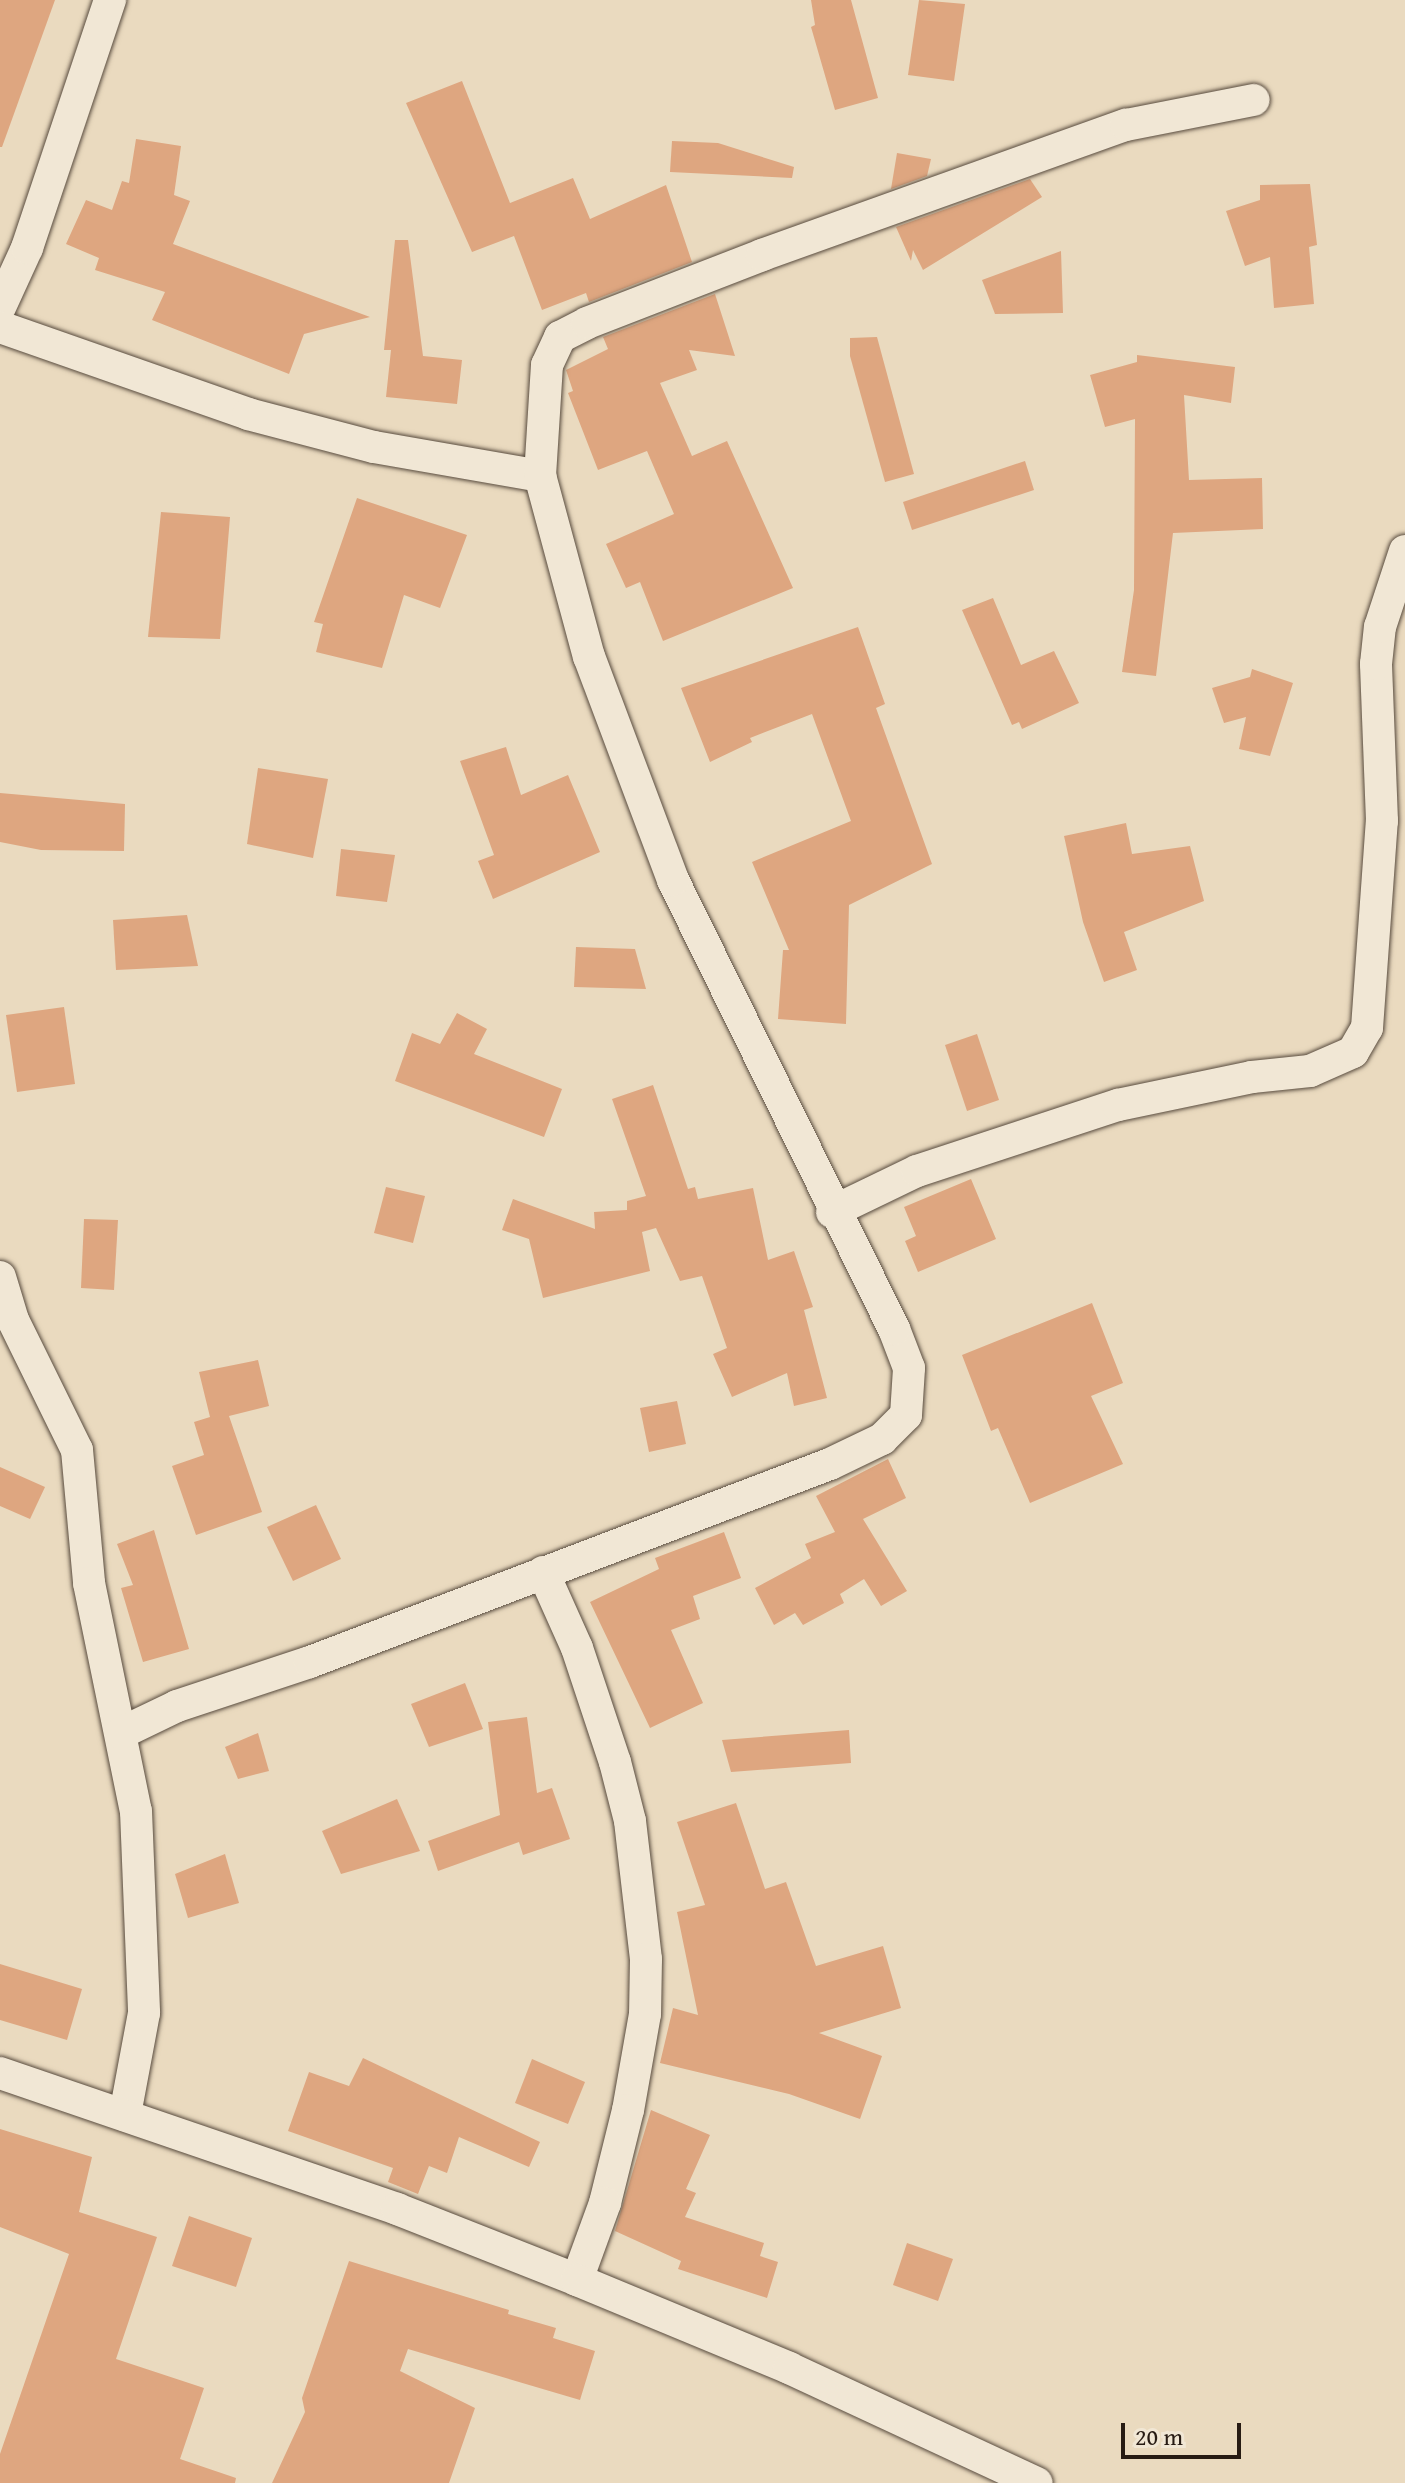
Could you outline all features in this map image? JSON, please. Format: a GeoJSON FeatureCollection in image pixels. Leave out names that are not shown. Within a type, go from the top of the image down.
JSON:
{"type":"FeatureCollection","features":[{"type":"Feature","properties":{"kind":"street"},"geometry":{"type":"LineString","coordinates":[[0,307],[27,248],[110,0]]}},
{"type":"Feature","properties":{"kind":"street"},"geometry":{"type":"LineString","coordinates":[[121,1733],[177,1706],[310,1662],[830,1464],[882,1439],[906,1415],[909,1368],[673,880],[589,657],[540,476],[546,376],[560,337],[762,255],[1126,125],[1254,100]]}},
{"type":"Feature","properties":{"kind":"street"},"geometry":{"type":"LineString","coordinates":[[0,327],[248,414],[374,447],[540,476]]}},
{"type":"Feature","properties":{"kind":"street"},"geometry":{"type":"LineString","coordinates":[[832,1212],[917,1171],[1118,1105],[1252,1077],[1310,1071],[1353,1052],[1367,1028],[1382,821],[1376,664],[1383,613],[1405,551]]}},
{"type":"Feature","properties":{"kind":"street"},"geometry":{"type":"LineString","coordinates":[[0,1277],[13,1320],[77,1450],[89,1583],[136,1811],[145,1955],[144,2013],[125,2115]]}},
{"type":"Feature","properties":{"kind":"street"},"geometry":{"type":"LineString","coordinates":[[543,1572],[577,1648],[615,1762],[630,1821],[646,1959],[645,2014],[628,2110],[605,2203],[577,2280]]}},
{"type":"Feature","properties":{"kind":"street"},"geometry":{"type":"LineString","coordinates":[[0,2073],[397,2209],[577,2280],[789,2368],[1037,2483]]}},
{"type":"Feature","properties":{"kind":"building"},"geometry":{"type":"Polygon","coordinates":[[[0,0],[55,0],[2,147],[0,147],[0,0]]]}},
{"type":"Feature","properties":{"kind":"building"},"geometry":{"type":"Polygon","coordinates":[[[811,0],[851,0],[878,98],[835,110],[811,27],[815,25],[811,0]]]}},
{"type":"Feature","properties":{"kind":"building"},"geometry":{"type":"Polygon","coordinates":[[[919,0],[965,4],[954,81],[908,75],[919,0]]]}},
{"type":"Feature","properties":{"kind":"building"},"geometry":{"type":"Polygon","coordinates":[[[462,81],[510,203],[573,178],[590,219],[666,185],[692,262],[589,302],[586,293],[542,310],[514,236],[472,252],[406,103],[462,81]]]}},
{"type":"Feature","properties":{"kind":"building"},"geometry":{"type":"Polygon","coordinates":[[[136,139],[181,146],[174,195],[190,201],[173,244],[370,317],[304,334],[289,374],[152,320],[165,292],[95,270],[99,258],[66,244],[86,200],[112,210],[122,181],[129,183],[136,139]]]}},
{"type":"Feature","properties":{"kind":"building"},"geometry":{"type":"Polygon","coordinates":[[[672,141],[718,143],[794,167],[792,178],[670,172],[672,141]]]}},
{"type":"Feature","properties":{"kind":"building"},"geometry":{"type":"Polygon","coordinates":[[[897,153],[931,159],[927,176],[891,189],[897,153]]]}},
{"type":"Feature","properties":{"kind":"building"},"geometry":{"type":"Polygon","coordinates":[[[1030,179],[1042,197],[923,270],[913,250],[911,261],[896,227],[1030,179]]]}},
{"type":"Feature","properties":{"kind":"building"},"geometry":{"type":"Polygon","coordinates":[[[1310,184],[1317,245],[1309,247],[1314,304],[1274,308],[1270,257],[1245,266],[1226,211],[1260,200],[1260,185],[1310,184]]]}},
{"type":"Feature","properties":{"kind":"building"},"geometry":{"type":"Polygon","coordinates":[[[395,240],[408,240],[423,356],[462,360],[457,404],[386,397],[391,350],[384,350],[395,240]]]}},
{"type":"Feature","properties":{"kind":"building"},"geometry":{"type":"Polygon","coordinates":[[[1061,251],[1063,313],[995,314],[982,280],[1061,251]]]}},
{"type":"Feature","properties":{"kind":"building"},"geometry":{"type":"Polygon","coordinates":[[[715,294],[735,356],[689,350],[697,370],[660,383],[692,456],[727,441],[793,588],[663,641],[640,582],[626,588],[606,544],[674,514],[647,451],[598,470],[568,393],[573,391],[566,370],[608,349],[603,337],[715,294]]]}},
{"type":"Feature","properties":{"kind":"building"},"geometry":{"type":"Polygon","coordinates":[[[877,337],[914,474],[885,482],[850,356],[850,338],[877,337]]]}},
{"type":"Feature","properties":{"kind":"building"},"geometry":{"type":"Polygon","coordinates":[[[1137,355],[1235,367],[1231,403],[1184,395],[1189,480],[1262,478],[1263,529],[1173,533],[1156,676],[1122,672],[1134,590],[1135,419],[1105,427],[1090,375],[1137,362],[1137,355]]]}},
{"type":"Feature","properties":{"kind":"building"},"geometry":{"type":"Polygon","coordinates":[[[1025,461],[1034,490],[912,530],[903,502],[1025,461]]]}},
{"type":"Feature","properties":{"kind":"building"},"geometry":{"type":"Polygon","coordinates":[[[357,498],[467,535],[440,608],[404,595],[382,668],[316,652],[323,624],[314,622],[357,498]]]}},
{"type":"Feature","properties":{"kind":"building"},"geometry":{"type":"Polygon","coordinates":[[[161,512],[230,517],[220,639],[148,637],[161,512]]]}},
{"type":"Feature","properties":{"kind":"building"},"geometry":{"type":"Polygon","coordinates":[[[993,598],[1021,665],[1054,651],[1079,703],[1022,729],[1019,722],[1012,725],[962,610],[993,598]]]}},
{"type":"Feature","properties":{"kind":"building"},"geometry":{"type":"Polygon","coordinates":[[[858,627],[885,704],[876,708],[932,864],[849,905],[846,1024],[778,1019],[783,950],[789,950],[752,862],[851,821],[812,714],[750,738],[752,742],[710,762],[681,688],[858,627]]]}},
{"type":"Feature","properties":{"kind":"building"},"geometry":{"type":"Polygon","coordinates":[[[1252,669],[1293,683],[1270,756],[1239,749],[1246,717],[1224,723],[1212,688],[1250,677],[1252,669]]]}},
{"type":"Feature","properties":{"kind":"building"},"geometry":{"type":"Polygon","coordinates":[[[506,747],[521,795],[568,775],[600,852],[493,899],[478,861],[494,855],[460,761],[506,747]]]}},
{"type":"Feature","properties":{"kind":"building"},"geometry":{"type":"Polygon","coordinates":[[[258,768],[328,779],[313,858],[247,844],[258,768]]]}},
{"type":"Feature","properties":{"kind":"building"},"geometry":{"type":"Polygon","coordinates":[[[0,793],[125,804],[124,851],[41,850],[0,842],[0,793]]]}},
{"type":"Feature","properties":{"kind":"building"},"geometry":{"type":"Polygon","coordinates":[[[1126,823],[1132,854],[1190,846],[1204,901],[1124,932],[1137,970],[1104,982],[1083,922],[1064,836],[1126,823]]]}},
{"type":"Feature","properties":{"kind":"building"},"geometry":{"type":"Polygon","coordinates":[[[341,849],[395,855],[387,902],[336,896],[341,849]]]}},
{"type":"Feature","properties":{"kind":"building"},"geometry":{"type":"Polygon","coordinates":[[[187,915],[198,966],[116,970],[113,920],[187,915]]]}},
{"type":"Feature","properties":{"kind":"building"},"geometry":{"type":"Polygon","coordinates":[[[576,947],[635,949],[646,989],[574,987],[576,947]]]}},
{"type":"Feature","properties":{"kind":"building"},"geometry":{"type":"Polygon","coordinates":[[[64,1007],[75,1084],[17,1092],[6,1015],[64,1007]]]}},
{"type":"Feature","properties":{"kind":"building"},"geometry":{"type":"Polygon","coordinates":[[[457,1013],[487,1029],[474,1054],[562,1089],[544,1137],[395,1081],[412,1033],[440,1044],[457,1013]]]}},
{"type":"Feature","properties":{"kind":"building"},"geometry":{"type":"Polygon","coordinates":[[[977,1034],[999,1100],[967,1111],[945,1045],[977,1034]]]}},
{"type":"Feature","properties":{"kind":"building"},"geometry":{"type":"Polygon","coordinates":[[[653,1085],[688,1189],[695,1187],[698,1199],[753,1188],[768,1260],[794,1251],[813,1307],[804,1310],[827,1398],[794,1406],[787,1373],[732,1397],[713,1354],[727,1348],[702,1276],[680,1281],[656,1228],[642,1232],[650,1271],[543,1298],[529,1239],[502,1230],[513,1199],[595,1229],[594,1212],[627,1210],[627,1201],[646,1196],[612,1099],[653,1085]]]}},
{"type":"Feature","properties":{"kind":"building"},"geometry":{"type":"Polygon","coordinates":[[[971,1179],[996,1239],[918,1272],[905,1241],[916,1236],[904,1207],[971,1179]]]}},
{"type":"Feature","properties":{"kind":"building"},"geometry":{"type":"Polygon","coordinates":[[[386,1187],[425,1196],[413,1243],[374,1233],[386,1187]]]}},
{"type":"Feature","properties":{"kind":"building"},"geometry":{"type":"Polygon","coordinates":[[[84,1219],[118,1220],[114,1290],[81,1288],[84,1219]]]}},
{"type":"Feature","properties":{"kind":"building"},"geometry":{"type":"Polygon","coordinates":[[[1092,1303],[1123,1383],[1091,1396],[1123,1464],[1030,1503],[998,1428],[991,1431],[962,1355],[1092,1303]]]}},
{"type":"Feature","properties":{"kind":"building"},"geometry":{"type":"Polygon","coordinates":[[[258,1360],[269,1406],[229,1416],[262,1512],[196,1535],[172,1466],[204,1455],[194,1422],[210,1417],[199,1372],[258,1360]]]}},
{"type":"Feature","properties":{"kind":"building"},"geometry":{"type":"Polygon","coordinates":[[[677,1401],[686,1444],[649,1452],[640,1408],[677,1401]]]}},
{"type":"Feature","properties":{"kind":"building"},"geometry":{"type":"Polygon","coordinates":[[[888,1459],[906,1498],[863,1519],[907,1591],[881,1606],[864,1579],[840,1594],[844,1603],[803,1625],[795,1613],[774,1625],[755,1588],[811,1558],[805,1544],[835,1532],[816,1496],[888,1459]]]}},
{"type":"Feature","properties":{"kind":"building"},"geometry":{"type":"Polygon","coordinates":[[[0,1467],[45,1487],[30,1519],[0,1506],[0,1467]]]}},
{"type":"Feature","properties":{"kind":"building"},"geometry":{"type":"Polygon","coordinates":[[[316,1505],[341,1559],[293,1581],[267,1527],[316,1505]]]}},
{"type":"Feature","properties":{"kind":"building"},"geometry":{"type":"Polygon","coordinates":[[[154,1530],[189,1649],[143,1662],[121,1588],[133,1585],[117,1544],[154,1530]]]}},
{"type":"Feature","properties":{"kind":"building"},"geometry":{"type":"Polygon","coordinates":[[[724,1532],[741,1578],[693,1596],[700,1619],[671,1630],[703,1703],[650,1728],[590,1602],[659,1569],[655,1558],[724,1532]]]}},
{"type":"Feature","properties":{"kind":"building"},"geometry":{"type":"Polygon","coordinates":[[[465,1683],[483,1729],[429,1747],[411,1704],[465,1683]]]}},
{"type":"Feature","properties":{"kind":"building"},"geometry":{"type":"Polygon","coordinates":[[[527,1717],[537,1793],[552,1788],[570,1839],[523,1855],[519,1842],[438,1871],[428,1841],[500,1815],[488,1722],[527,1717]]]}},
{"type":"Feature","properties":{"kind":"building"},"geometry":{"type":"Polygon","coordinates":[[[849,1730],[851,1763],[731,1772],[722,1740],[849,1730]]]}},
{"type":"Feature","properties":{"kind":"building"},"geometry":{"type":"Polygon","coordinates":[[[258,1733],[269,1771],[238,1779],[225,1747],[258,1733]]]}},
{"type":"Feature","properties":{"kind":"building"},"geometry":{"type":"Polygon","coordinates":[[[397,1799],[420,1851],[341,1874],[322,1831],[397,1799]]]}},
{"type":"Feature","properties":{"kind":"building"},"geometry":{"type":"Polygon","coordinates":[[[736,1803],[765,1889],[786,1882],[816,1966],[883,1946],[901,2008],[819,2033],[882,2056],[860,2119],[789,2094],[660,2063],[673,2008],[698,2015],[677,1912],[705,1905],[677,1822],[736,1803]]]}},
{"type":"Feature","properties":{"kind":"building"},"geometry":{"type":"Polygon","coordinates":[[[225,1854],[239,1903],[188,1918],[175,1874],[225,1854]]]}},
{"type":"Feature","properties":{"kind":"building"},"geometry":{"type":"Polygon","coordinates":[[[0,1964],[82,1989],[67,2040],[0,2020],[0,1964]]]}},
{"type":"Feature","properties":{"kind":"building"},"geometry":{"type":"Polygon","coordinates":[[[363,2058],[540,2142],[529,2167],[459,2137],[447,2173],[429,2166],[418,2194],[388,2182],[393,2168],[288,2131],[309,2072],[349,2086],[363,2058]]]}},
{"type":"Feature","properties":{"kind":"building"},"geometry":{"type":"Polygon","coordinates":[[[532,2059],[585,2082],[568,2124],[515,2103],[532,2059]]]}},
{"type":"Feature","properties":{"kind":"building"},"geometry":{"type":"Polygon","coordinates":[[[651,2110],[710,2135],[686,2189],[696,2193],[685,2217],[764,2243],[760,2256],[778,2262],[767,2298],[678,2269],[681,2261],[615,2231],[651,2110]]]}},
{"type":"Feature","properties":{"kind":"building"},"geometry":{"type":"Polygon","coordinates":[[[0,2129],[92,2157],[79,2212],[157,2237],[116,2359],[204,2388],[180,2459],[236,2478],[235,2483],[0,2483],[0,2454],[69,2254],[0,2227],[0,2129]]]}},
{"type":"Feature","properties":{"kind":"building"},"geometry":{"type":"Polygon","coordinates":[[[189,2216],[252,2238],[236,2287],[172,2266],[189,2216]]]}},
{"type":"Feature","properties":{"kind":"building"},"geometry":{"type":"Polygon","coordinates":[[[907,2243],[953,2259],[938,2301],[893,2285],[907,2243]]]}},
{"type":"Feature","properties":{"kind":"building"},"geometry":{"type":"Polygon","coordinates":[[[349,2261],[509,2310],[508,2314],[556,2328],[553,2338],[595,2351],[580,2400],[408,2349],[400,2371],[475,2408],[449,2483],[272,2483],[305,2412],[302,2398],[349,2261]]]}}]}
